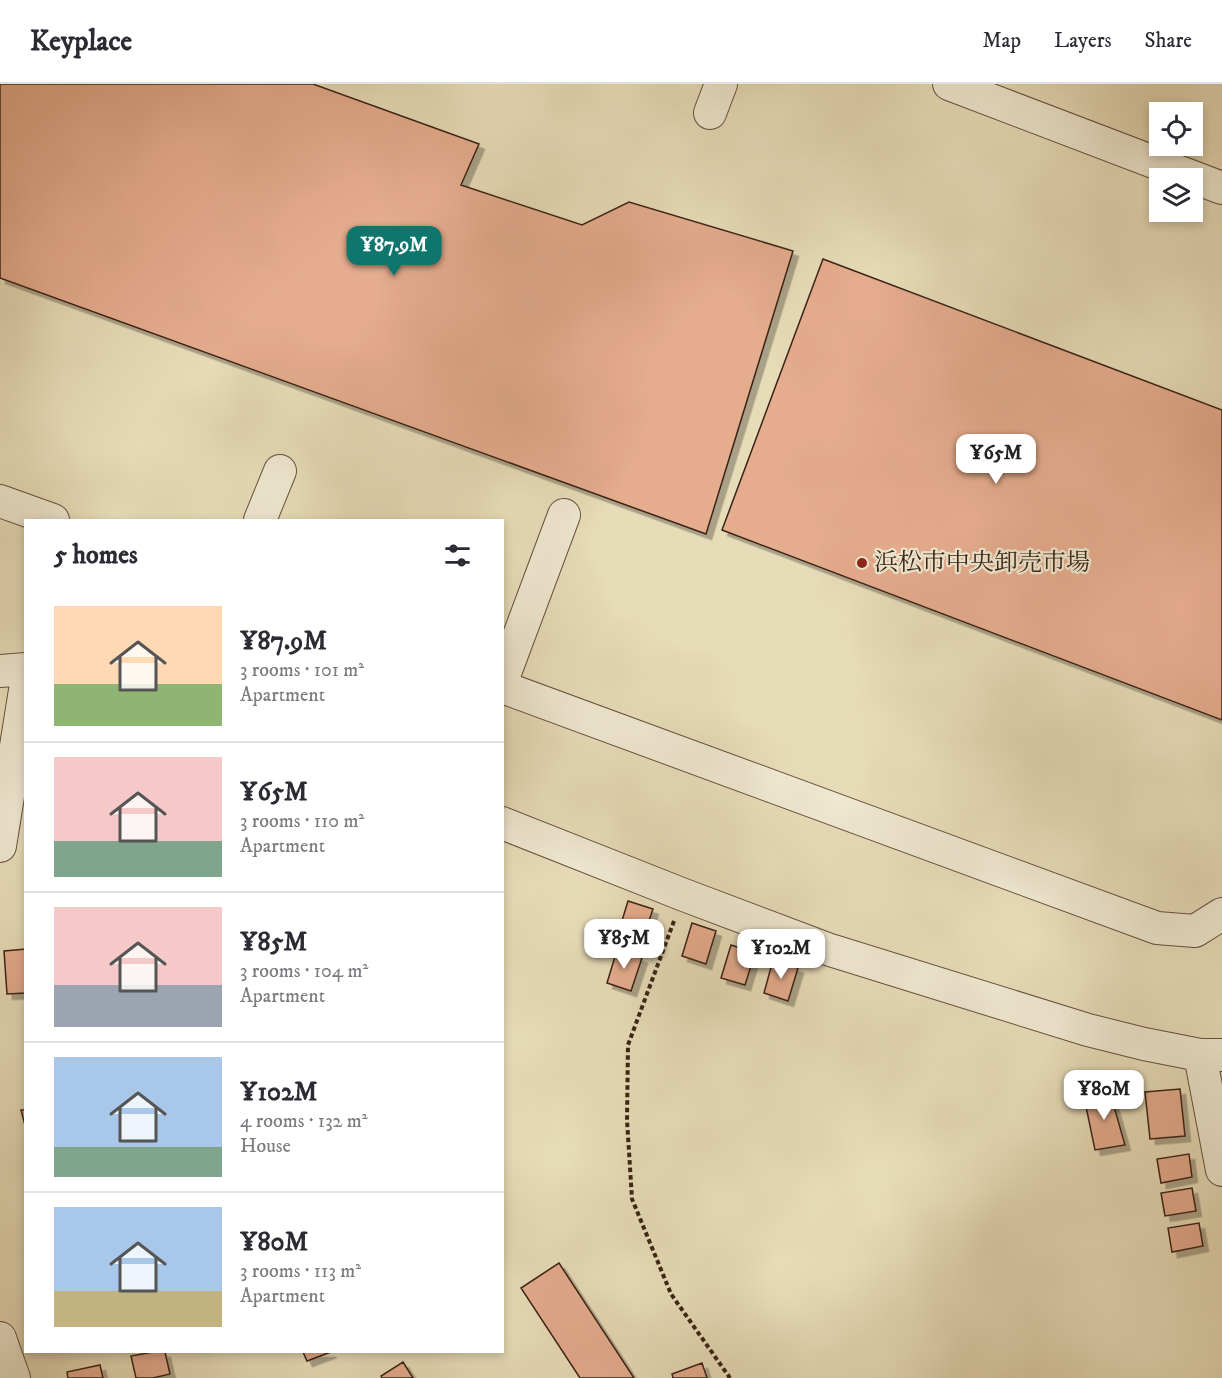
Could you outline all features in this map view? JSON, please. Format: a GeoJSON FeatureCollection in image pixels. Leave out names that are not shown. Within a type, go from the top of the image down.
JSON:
{"type":"FeatureCollection","features":[{"type":"Feature","properties":{"kind":"street"},"geometry":{"type":"LineString","coordinates":[[710,113],[721,84]]}},
{"type":"Feature","properties":{"kind":"street"},"geometry":{"type":"LineString","coordinates":[[949,84],[1222,188]]}},
{"type":"Feature","properties":{"kind":"street"},"geometry":{"type":"LineString","coordinates":[[260,519],[280,471]]}},
{"type":"Feature","properties":{"kind":"street"},"geometry":{"type":"LineString","coordinates":[[0,501],[50,519]]}},
{"type":"Feature","properties":{"kind":"street"},"geometry":{"type":"LineString","coordinates":[[504,676],[564,515]]}},
{"type":"Feature","properties":{"kind":"street"},"geometry":{"type":"LineString","coordinates":[[0,671],[24,669]]}},
{"type":"Feature","properties":{"kind":"street"},"geometry":{"type":"LineString","coordinates":[[504,688],[1157,928],[1194,931],[1222,915]]}},
{"type":"Feature","properties":{"kind":"street"},"geometry":{"type":"LineString","coordinates":[[0,846],[24,696]]}},
{"type":"Feature","properties":{"kind":"street"},"geometry":{"type":"LineString","coordinates":[[504,824],[827,949],[1088,1030],[1144,1044],[1211,1055],[1222,1170]]}},
{"type":"Feature","properties":{"kind":"street"},"geometry":{"type":"LineString","coordinates":[[0,1338],[14,1378]]}},
{"type":"Feature","properties":{"kind":"path"},"geometry":{"type":"LineString","coordinates":[[684,895],[628,1046],[627,1120],[632,1199],[671,1294],[730,1378]]}},
{"type":"Feature","properties":{"kind":"building"},"geometry":{"type":"Polygon","coordinates":[[[0,84],[313,84],[479,144],[461,185],[582,225],[629,202],[793,251],[706,534],[0,278],[0,84]]]}},
{"type":"Feature","properties":{"kind":"building"},"geometry":{"type":"Polygon","coordinates":[[[823,259],[1222,410],[1222,720],[722,530],[823,259]]]}},
{"type":"Feature","properties":{"kind":"building"},"geometry":{"type":"Polygon","coordinates":[[[628,901],[653,909],[642,941],[618,934],[628,901]]]}},
{"type":"Feature","properties":{"kind":"building"},"geometry":{"type":"Polygon","coordinates":[[[692,923],[716,931],[706,964],[682,956],[692,923]]]}},
{"type":"Feature","properties":{"kind":"building"},"geometry":{"type":"Polygon","coordinates":[[[731,945],[755,953],[745,985],[721,978],[731,945]]]}},
{"type":"Feature","properties":{"kind":"building"},"geometry":{"type":"Polygon","coordinates":[[[24,949],[24,993],[7,994],[4,951],[24,949]]]}},
{"type":"Feature","properties":{"kind":"building"},"geometry":{"type":"Polygon","coordinates":[[[617,950],[642,958],[631,991],[607,983],[617,950]]]}},
{"type":"Feature","properties":{"kind":"building"},"geometry":{"type":"Polygon","coordinates":[[[773,960],[798,968],[788,1001],[764,993],[773,960]]]}},
{"type":"Feature","properties":{"kind":"building"},"geometry":{"type":"Polygon","coordinates":[[[1109,1089],[1125,1145],[1095,1150],[1084,1097],[1109,1089]]]}},
{"type":"Feature","properties":{"kind":"building"},"geometry":{"type":"Polygon","coordinates":[[[1180,1089],[1185,1136],[1150,1139],[1145,1092],[1180,1089]]]}},
{"type":"Feature","properties":{"kind":"building"},"geometry":{"type":"Polygon","coordinates":[[[1189,1154],[1192,1177],[1161,1183],[1157,1159],[1189,1154]]]}},
{"type":"Feature","properties":{"kind":"building"},"geometry":{"type":"Polygon","coordinates":[[[1192,1188],[1196,1211],[1165,1216],[1161,1193],[1192,1188]]]}},
{"type":"Feature","properties":{"kind":"building"},"geometry":{"type":"Polygon","coordinates":[[[1199,1223],[1203,1246],[1172,1252],[1168,1228],[1199,1223]]]}},
{"type":"Feature","properties":{"kind":"building"},"geometry":{"type":"Polygon","coordinates":[[[559,1263],[634,1378],[580,1378],[521,1288],[559,1263]]]}},
{"type":"Feature","properties":{"kind":"building"},"geometry":{"type":"Polygon","coordinates":[[[165,1353],[170,1374],[153,1378],[136,1378],[131,1356],[165,1353]]]}},
{"type":"Feature","properties":{"kind":"building"},"geometry":{"type":"Polygon","coordinates":[[[303,1353],[328,1353],[307,1361],[303,1353]]]}},
{"type":"Feature","properties":{"kind":"building"},"geometry":{"type":"Polygon","coordinates":[[[403,1362],[413,1378],[382,1378],[381,1376],[403,1362]]]}},
{"type":"Feature","properties":{"kind":"building"},"geometry":{"type":"Polygon","coordinates":[[[702,1363],[707,1378],[673,1378],[672,1374],[702,1363]]]}},
{"type":"Feature","properties":{"kind":"building"},"geometry":{"type":"Polygon","coordinates":[[[100,1365],[103,1378],[68,1378],[67,1372],[100,1365]]]}},
{"type":"Feature","properties":{"kind":"place","name":"浜松市中央卸売市場"},"geometry":{"type":"Point","coordinates":[862,563]}}]}
